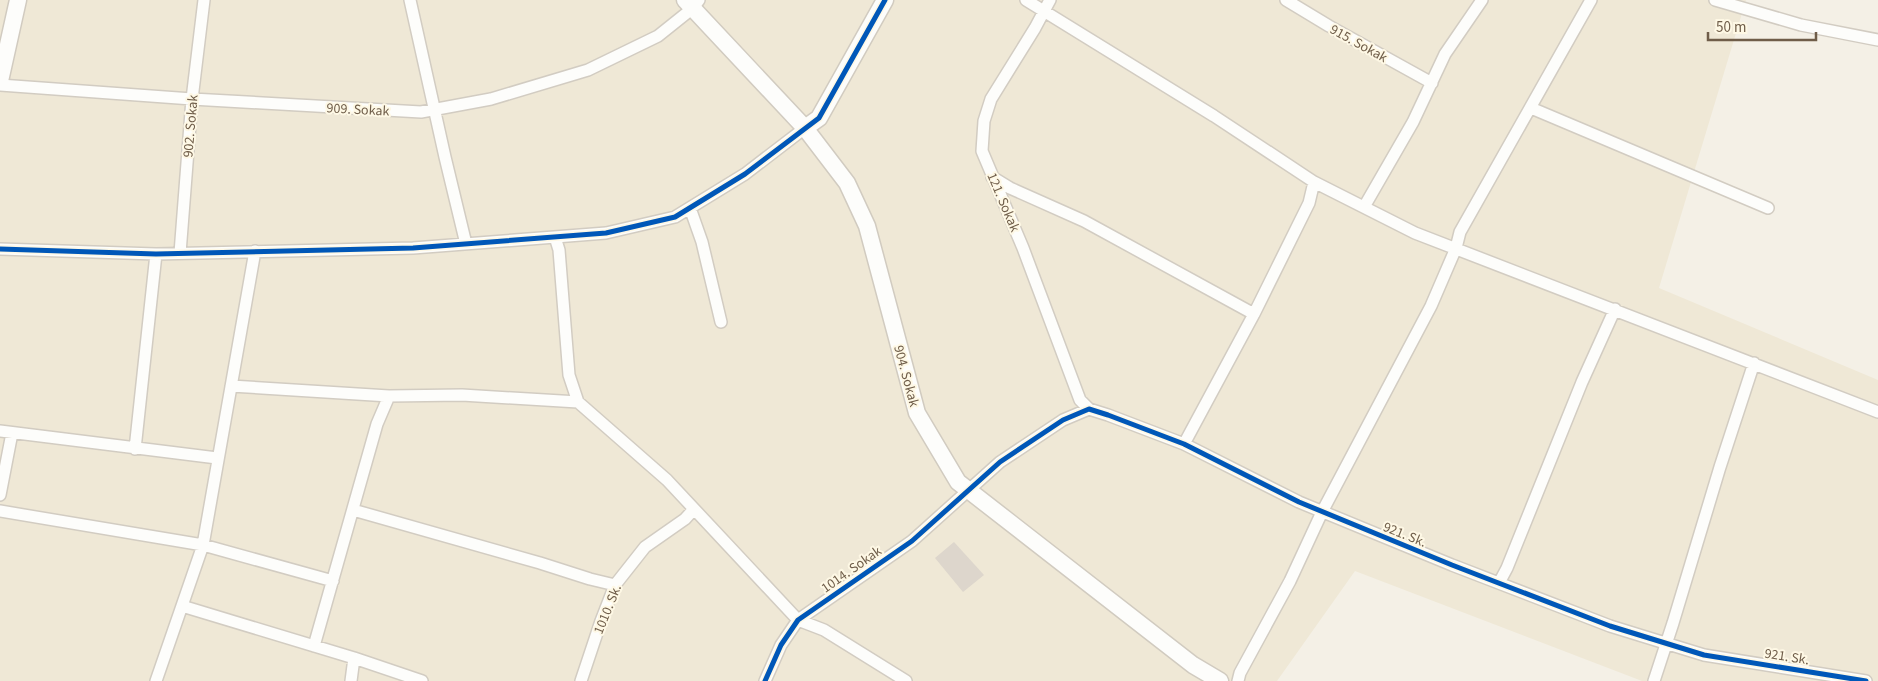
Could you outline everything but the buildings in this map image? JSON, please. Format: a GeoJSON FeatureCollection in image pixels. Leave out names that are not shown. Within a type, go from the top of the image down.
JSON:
{"type":"FeatureCollection","features":[{"type":"Feature","properties":{"kind":"street"},"geometry":{"type":"LineString","coordinates":[[0,83],[18,0]]}},
{"type":"Feature","properties":{"kind":"street","name":"902. Sokak"},"geometry":{"type":"LineString","coordinates":[[180,253],[192,99],[204,0]]}},
{"type":"Feature","properties":{"kind":"street"},"geometry":{"type":"LineString","coordinates":[[410,0],[466,244]]}},
{"type":"Feature","properties":{"kind":"street"},"geometry":{"type":"LineString","coordinates":[[0,249],[156,254],[413,248],[606,233],[675,217],[745,174],[819,118],[885,0]]}},
{"type":"Feature","properties":{"kind":"street"},"geometry":{"type":"LineString","coordinates":[[1026,0],[1214,116],[1314,182],[1415,232],[1878,412]]}},
{"type":"Feature","properties":{"kind":"street","name":"121. Sokak"},"geometry":{"type":"LineString","coordinates":[[1050,0],[991,99],[984,120],[982,151],[1023,248],[1080,400],[1088,409]]}},
{"type":"Feature","properties":{"kind":"street","name":"915. Sokak"},"geometry":{"type":"LineString","coordinates":[[1286,0],[1328,26],[1432,83]]}},
{"type":"Feature","properties":{"kind":"street"},"geometry":{"type":"LineString","coordinates":[[1364,207],[1413,122],[1445,54],[1482,0]]}},
{"type":"Feature","properties":{"kind":"street"},"geometry":{"type":"LineString","coordinates":[[1238,681],[1240,673],[1290,581],[1322,512],[1431,306],[1456,248],[1460,232],[1532,108],[1591,0]]}},
{"type":"Feature","properties":{"kind":"street"},"geometry":{"type":"LineString","coordinates":[[1715,0],[1802,25],[1878,40]]}},
{"type":"Feature","properties":{"kind":"street","name":"909. Sokak"},"geometry":{"type":"LineString","coordinates":[[0,83],[192,99],[421,112],[491,99],[588,70],[658,36],[692,3]]}},
{"type":"Feature","properties":{"kind":"street","name":"904. Sokak"},"geometry":{"type":"LineString","coordinates":[[692,3],[805,128],[847,183],[867,226],[917,413],[958,482],[1193,665],[1220,681]]}},
{"type":"Feature","properties":{"kind":"street"},"geometry":{"type":"LineString","coordinates":[[1532,108],[1768,208]]}},
{"type":"Feature","properties":{"kind":"street"},"geometry":{"type":"LineString","coordinates":[[992,177],[1010,188],[1084,221],[1254,314]]}},
{"type":"Feature","properties":{"kind":"street"},"geometry":{"type":"LineString","coordinates":[[1184,444],[1254,314],[1309,203],[1314,182]]}},
{"type":"Feature","properties":{"kind":"street"},"geometry":{"type":"LineString","coordinates":[[690,208],[702,242],[721,322]]}},
{"type":"Feature","properties":{"kind":"street"},"geometry":{"type":"LineString","coordinates":[[555,237],[559,250],[570,375],[578,402],[667,480],[798,620],[824,630],[906,681]]}},
{"type":"Feature","properties":{"kind":"street"},"geometry":{"type":"LineString","coordinates":[[156,681],[203,545],[254,252]]}},
{"type":"Feature","properties":{"kind":"street"},"geometry":{"type":"LineString","coordinates":[[135,448],[156,254]]}},
{"type":"Feature","properties":{"kind":"street"},"geometry":{"type":"LineString","coordinates":[[1499,583],[1582,382],[1615,309]]}},
{"type":"Feature","properties":{"kind":"street"},"geometry":{"type":"LineString","coordinates":[[1654,681],[1754,363]]}},
{"type":"Feature","properties":{"kind":"street"},"geometry":{"type":"LineString","coordinates":[[231,386],[389,396],[462,395],[578,402]]}},
{"type":"Feature","properties":{"kind":"street"},"geometry":{"type":"LineString","coordinates":[[314,646],[377,424],[389,396]]}},
{"type":"Feature","properties":{"kind":"street"},"geometry":{"type":"LineString","coordinates":[[969,491],[1000,462],[1063,420],[1088,409]]}},
{"type":"Feature","properties":{"kind":"street","name":"921. Sk."},"geometry":{"type":"LineString","coordinates":[[1088,409],[1108,414],[1184,444],[1322,512],[1610,626],[1704,655],[1866,681]]}},
{"type":"Feature","properties":{"kind":"street"},"geometry":{"type":"LineString","coordinates":[[0,431],[218,458]]}},
{"type":"Feature","properties":{"kind":"street"},"geometry":{"type":"LineString","coordinates":[[0,494],[12,432]]}},
{"type":"Feature","properties":{"kind":"street","name":"1014. Sokak"},"geometry":{"type":"LineString","coordinates":[[765,681],[781,645],[798,620],[912,541],[969,491]]}},
{"type":"Feature","properties":{"kind":"street","name":"1010. Sk."},"geometry":{"type":"LineString","coordinates":[[581,681],[615,584],[644,547],[685,518],[694,509]]}},
{"type":"Feature","properties":{"kind":"street"},"geometry":{"type":"LineString","coordinates":[[353,510],[590,579],[615,584]]}},
{"type":"Feature","properties":{"kind":"street"},"geometry":{"type":"LineString","coordinates":[[0,511],[203,545],[333,581]]}},
{"type":"Feature","properties":{"kind":"street"},"geometry":{"type":"LineString","coordinates":[[182,606],[354,658],[422,681]]}},
{"type":"Feature","properties":{"kind":"street"},"geometry":{"type":"LineString","coordinates":[[351,681],[354,658]]}},
{"type":"Feature","properties":{"kind":"shaded area"},"geometry":{"type":"Polygon","coordinates":[[[0,0],[1746,0],[1659,288],[1878,380],[1878,681],[1642,681],[1355,571],[1277,681],[0,681],[0,0]]]}},
{"type":"Feature","properties":{"kind":"cycle path"},"geometry":{"type":"LineString","coordinates":[[0,249],[156,254],[413,248],[606,233],[675,217],[745,174],[819,118],[885,0]]}},
{"type":"Feature","properties":{"kind":"cycle path"},"geometry":{"type":"LineString","coordinates":[[765,681],[781,645],[798,620],[912,541],[1000,462],[1063,420],[1089,409],[1184,444],[1299,502],[1452,565],[1610,626],[1704,655],[1866,681]]}}]}
